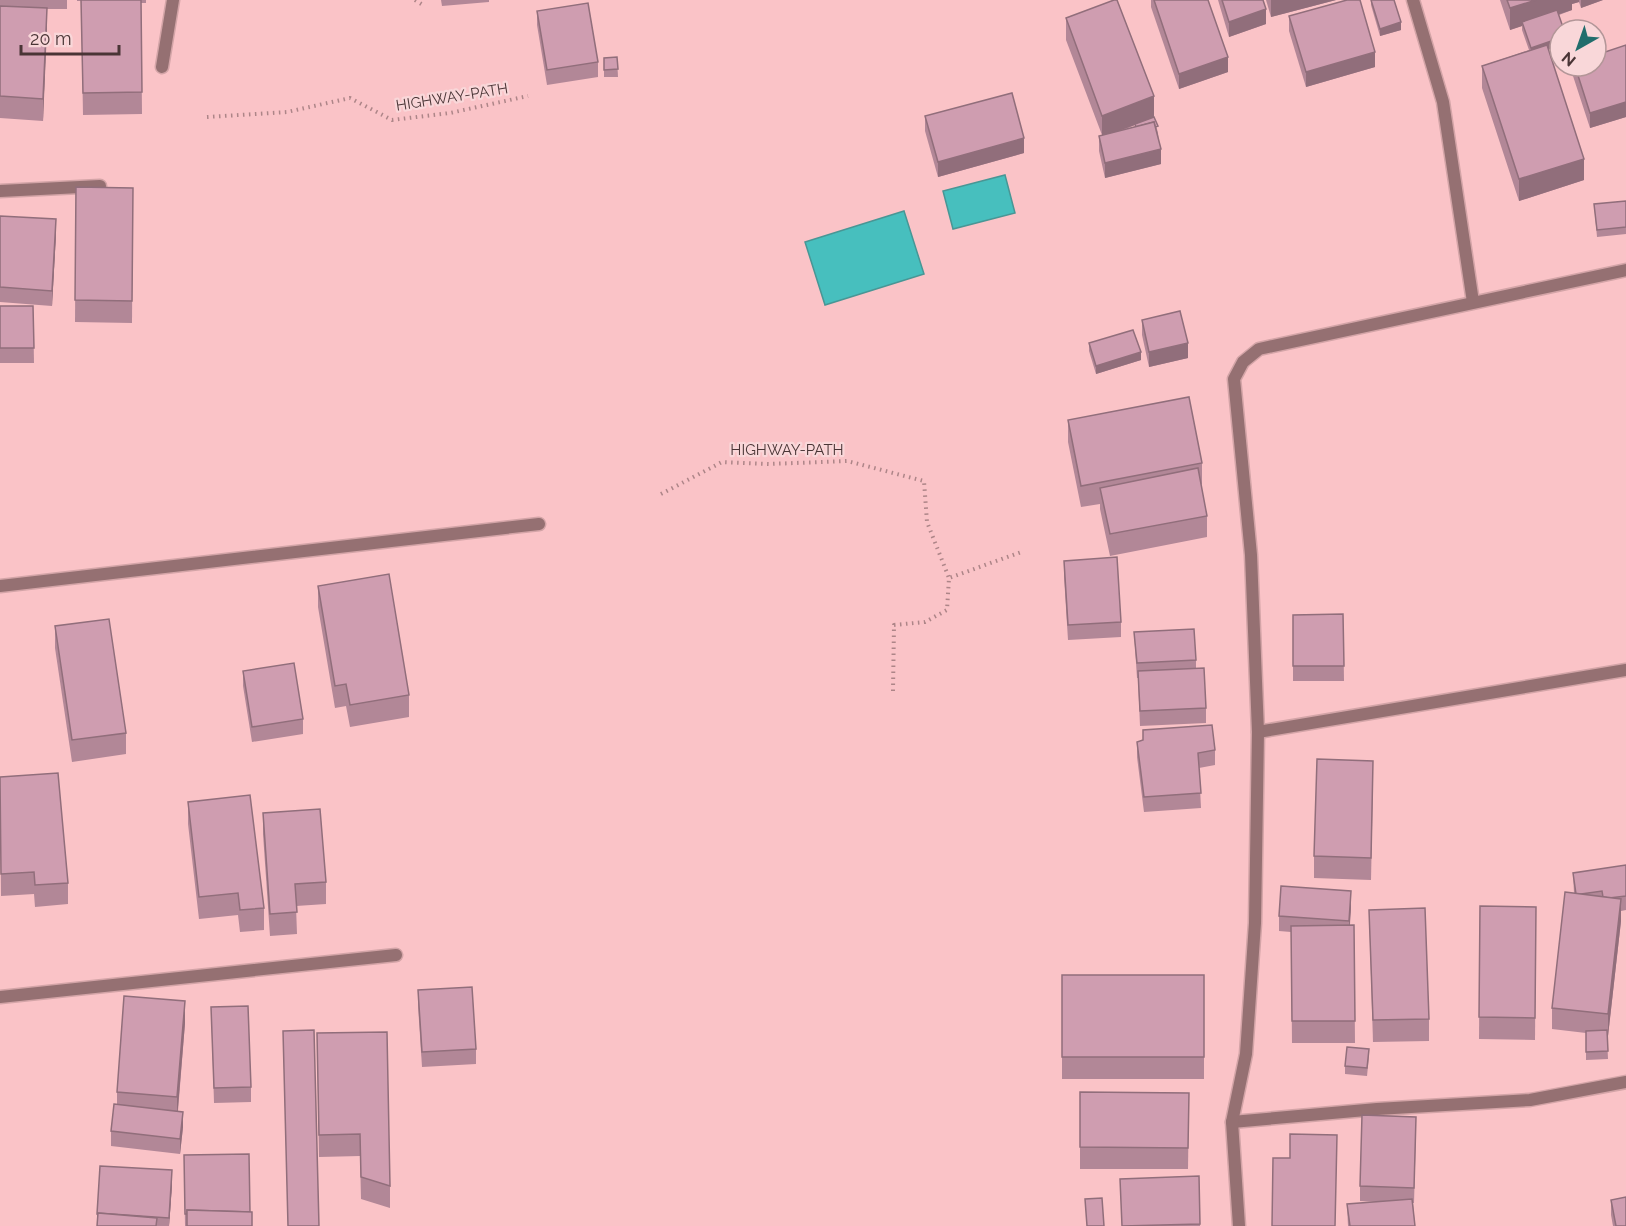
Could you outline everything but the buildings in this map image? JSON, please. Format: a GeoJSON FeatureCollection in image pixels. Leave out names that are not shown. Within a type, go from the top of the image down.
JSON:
{"type":"FeatureCollection","features":[{"type":"Feature","properties":{"kind":"street"},"geometry":{"type":"LineString","coordinates":[[162,67],[173,0]]}},
{"type":"Feature","properties":{"kind":"street"},"geometry":{"type":"LineString","coordinates":[[1413,0],[1443,102],[1473,302]]}},
{"type":"Feature","properties":{"kind":"street"},"geometry":{"type":"LineString","coordinates":[[0,191],[100,186]]}},
{"type":"Feature","properties":{"kind":"street"},"geometry":{"type":"LineString","coordinates":[[1239,1226],[1232,1122],[1246,1054],[1254,935],[1258,732],[1251,555],[1234,379],[1243,362],[1259,349],[1626,270]]}},
{"type":"Feature","properties":{"kind":"street"},"geometry":{"type":"LineString","coordinates":[[0,586],[539,524]]}},
{"type":"Feature","properties":{"kind":"street"},"geometry":{"type":"LineString","coordinates":[[1258,732],[1626,670]]}},
{"type":"Feature","properties":{"kind":"street"},"geometry":{"type":"LineString","coordinates":[[0,997],[396,955]]}},
{"type":"Feature","properties":{"kind":"street"},"geometry":{"type":"LineString","coordinates":[[1232,1122],[1377,1109],[1530,1100],[1626,1083]]}},
{"type":"Feature","properties":{"kind":"path"},"geometry":{"type":"LineString","coordinates":[[415,0],[423,5]]}},
{"type":"Feature","properties":{"kind":"path","name":"HIGHWAY-PATH"},"geometry":{"type":"LineString","coordinates":[[207,117],[287,112],[350,98],[392,120],[450,113],[528,96]]}},
{"type":"Feature","properties":{"kind":"path","name":"HIGHWAY-PATH"},"geometry":{"type":"LineString","coordinates":[[661,494],[722,462],[769,464],[847,461],[924,481],[927,522],[949,579],[947,610],[925,622],[894,625],[893,691]]}},
{"type":"Feature","properties":{"kind":"path"},"geometry":{"type":"LineString","coordinates":[[949,579],[1024,551]]}},
{"type":"Feature","properties":{"kind":"water"},"geometry":{"type":"Polygon","coordinates":[[[1005,175],[1015,213],[953,229],[943,191],[1005,175]]]}},
{"type":"Feature","properties":{"kind":"water"},"geometry":{"type":"Polygon","coordinates":[[[904,211],[924,274],[825,305],[805,242],[904,211]]]}}]}
